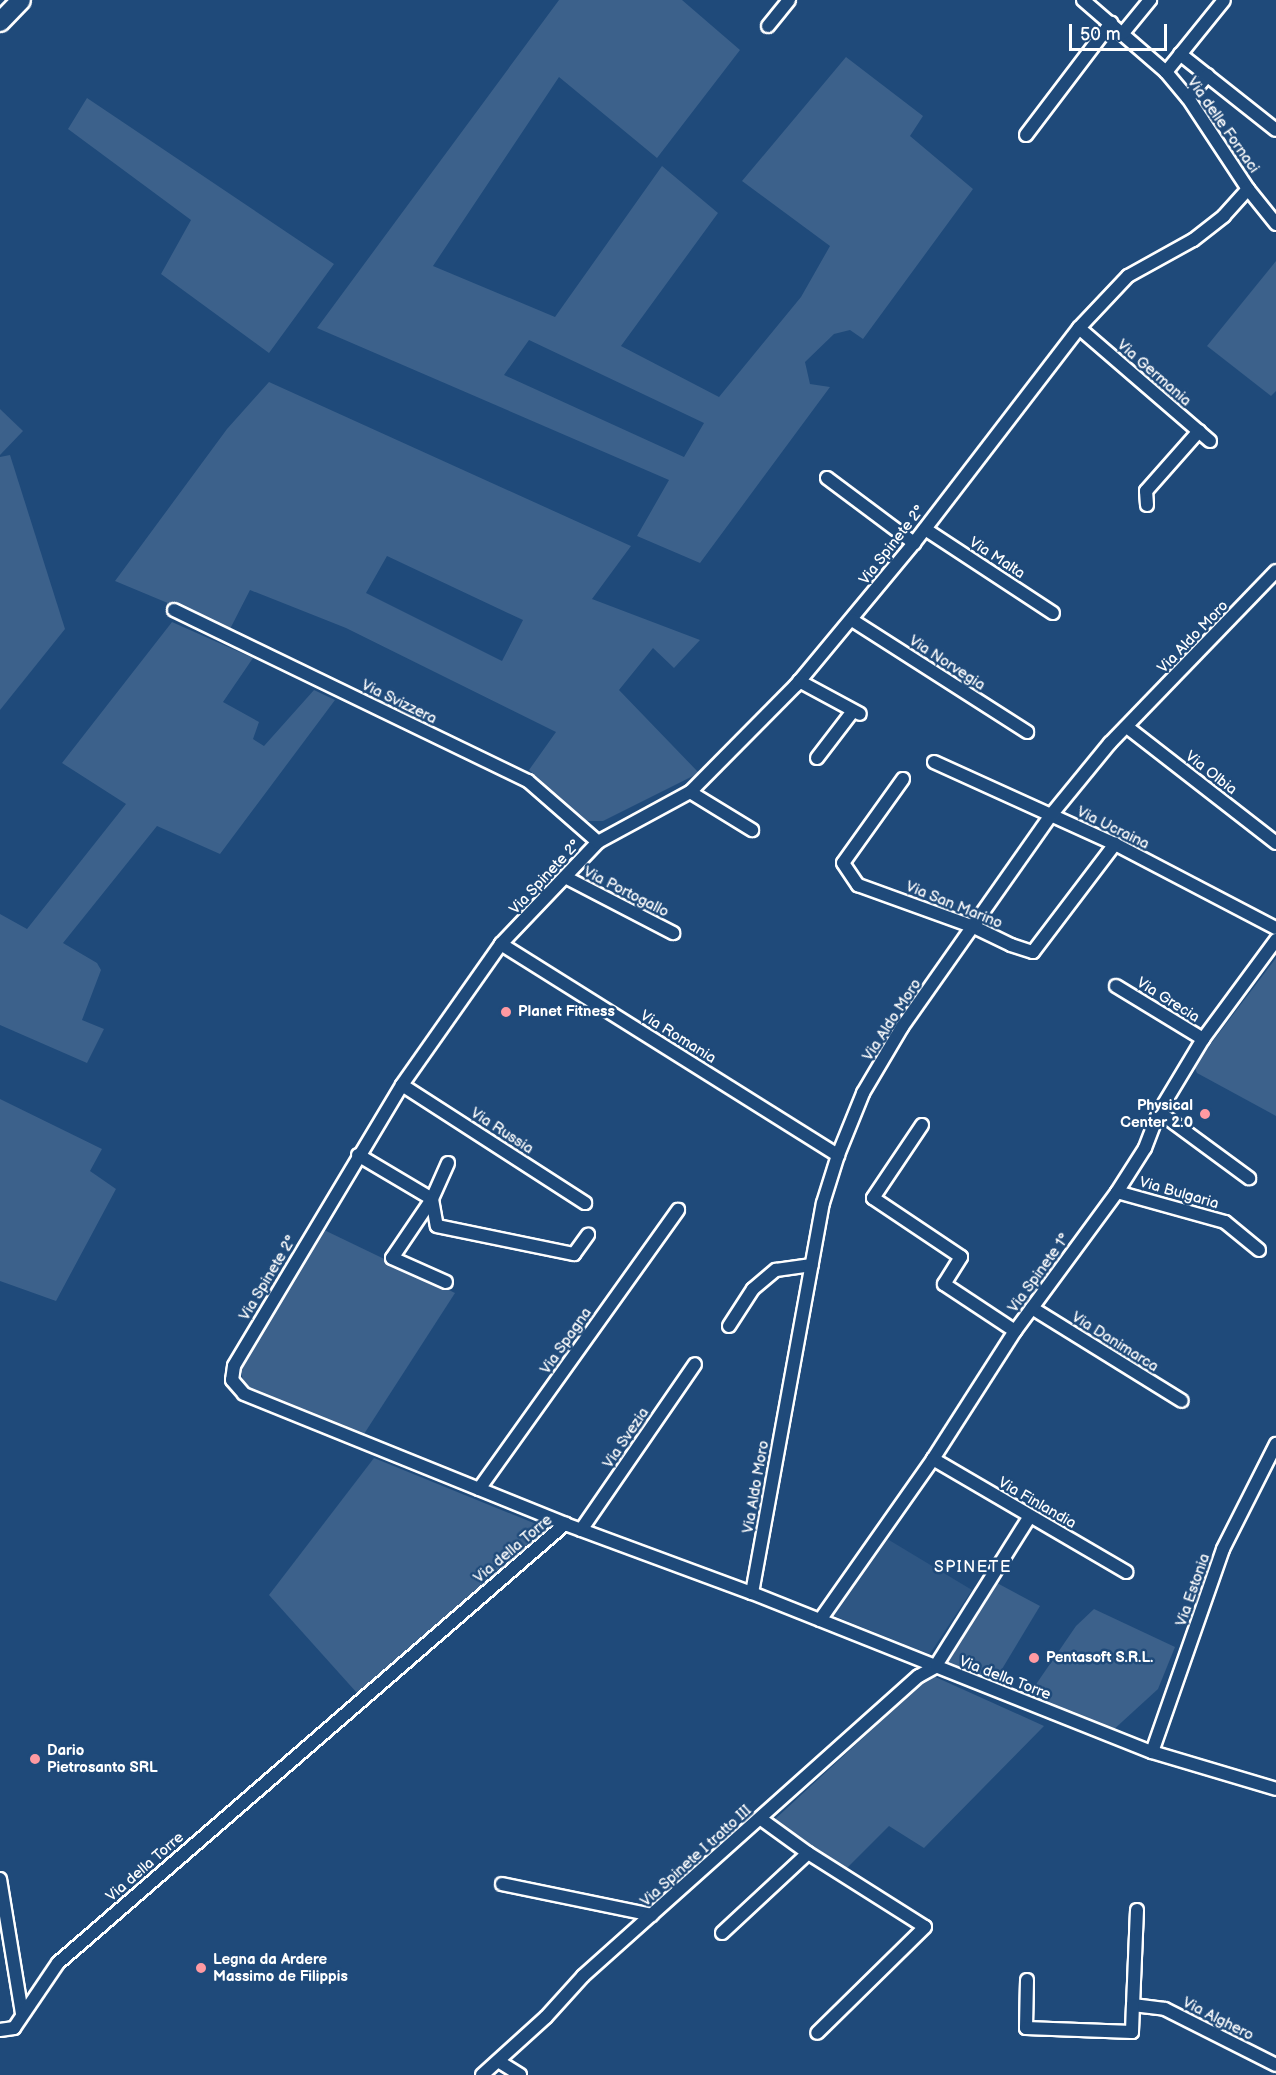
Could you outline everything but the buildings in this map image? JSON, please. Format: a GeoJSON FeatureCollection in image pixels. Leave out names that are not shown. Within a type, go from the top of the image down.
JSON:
{"type":"FeatureCollection","features":[{"type":"Feature","properties":{"kind":"main road"},"geometry":{"type":"LineString","coordinates":[[0,22],[21,0]]}},
{"type":"Feature","properties":{"kind":"street"},"geometry":{"type":"LineString","coordinates":[[0,12],[21,0]]}},
{"type":"Feature","properties":{"kind":"street"},"geometry":{"type":"LineString","coordinates":[[768,26],[789,0]]}},
{"type":"Feature","properties":{"kind":"street","name":"Via delle Fornaci"},"geometry":{"type":"LineString","coordinates":[[1083,0],[1166,72],[1188,98],[1248,189],[1276,224]]}},
{"type":"Feature","properties":{"kind":"street"},"geometry":{"type":"LineString","coordinates":[[1123,33],[1150,0]]}},
{"type":"Feature","properties":{"kind":"street"},"geometry":{"type":"LineString","coordinates":[[1166,72],[1224,0]]}},
{"type":"Feature","properties":{"kind":"street"},"geometry":{"type":"LineString","coordinates":[[1026,135],[1111,23]]}},
{"type":"Feature","properties":{"kind":"street"},"geometry":{"type":"LineString","coordinates":[[1180,54],[1276,130]]}},
{"type":"Feature","properties":{"kind":"street"},"geometry":{"type":"LineString","coordinates":[[1188,98],[1208,75]]}},
{"type":"Feature","properties":{"kind":"street","name":"Via Spinete 2°"},"geometry":{"type":"LineString","coordinates":[[565,1524],[244,1394],[232,1380],[234,1366],[358,1155],[402,1085],[501,944],[598,842],[690,792],[799,681],[852,620],[1079,328],[1128,276],[1193,240],[1224,216],[1248,189]]}},
{"type":"Feature","properties":{"kind":"street","name":"Via Germania"},"geometry":{"type":"LineString","coordinates":[[1079,328],[1210,441]]}},
{"type":"Feature","properties":{"kind":"street"},"geometry":{"type":"LineString","coordinates":[[1147,505],[1146,491],[1199,431]]}},
{"type":"Feature","properties":{"kind":"street"},"geometry":{"type":"LineString","coordinates":[[827,478],[914,543]]}},
{"type":"Feature","properties":{"kind":"street","name":"Via Malta"},"geometry":{"type":"LineString","coordinates":[[925,529],[1053,613]]}},
{"type":"Feature","properties":{"kind":"street","name":"Via Aldo Moro"},"geometry":{"type":"LineString","coordinates":[[752,1593],[823,1203],[838,1155],[863,1093],[902,1027],[1051,815],[1127,727],[1276,571]]}},
{"type":"Feature","properties":{"kind":"street","name":"Via Svizzera"},"geometry":{"type":"LineString","coordinates":[[174,610],[528,781],[598,842]]}},
{"type":"Feature","properties":{"kind":"street","name":"Via Norvegia"},"geometry":{"type":"LineString","coordinates":[[852,620],[1027,732]]}},
{"type":"Feature","properties":{"kind":"street"},"geometry":{"type":"LineString","coordinates":[[799,681],[856,712],[817,758]]}},
{"type":"Feature","properties":{"kind":"street","name":"Via Olbia"},"geometry":{"type":"LineString","coordinates":[[1127,727],[1276,843]]}},
{"type":"Feature","properties":{"kind":"street","name":"Via Ucraina"},"geometry":{"type":"LineString","coordinates":[[934,762],[1115,844],[1276,927]]}},
{"type":"Feature","properties":{"kind":"street","name":"Via San Marino"},"geometry":{"type":"LineString","coordinates":[[903,779],[843,863],[858,885],[974,927],[1011,945],[1033,952],[1115,844]]}},
{"type":"Feature","properties":{"kind":"street"},"geometry":{"type":"LineString","coordinates":[[690,792],[752,830]]}},
{"type":"Feature","properties":{"kind":"street","name":"Via Portogallo"},"geometry":{"type":"LineString","coordinates":[[565,877],[673,933]]}},
{"type":"Feature","properties":{"kind":"street","name":"Via Spinete 1°"},"geometry":{"type":"LineString","coordinates":[[820,1620],[933,1459],[1015,1331],[1117,1192],[1145,1148],[1159,1112],[1203,1040],[1276,940]]}},
{"type":"Feature","properties":{"kind":"street","name":"Via Romania"},"geometry":{"type":"LineString","coordinates":[[501,944],[838,1155]]}},
{"type":"Feature","properties":{"kind":"street","name":"Via Grecia"},"geometry":{"type":"LineString","coordinates":[[1116,986],[1203,1040]]}},
{"type":"Feature","properties":{"kind":"street","name":"Via Russia"},"geometry":{"type":"LineString","coordinates":[[402,1085],[585,1203]]}},
{"type":"Feature","properties":{"kind":"street"},"geometry":{"type":"LineString","coordinates":[[1159,1112],[1249,1178]]}},
{"type":"Feature","properties":{"kind":"street"},"geometry":{"type":"LineString","coordinates":[[922,1125],[873,1198],[961,1257],[944,1284],[1015,1331]]}},
{"type":"Feature","properties":{"kind":"street"},"geometry":{"type":"LineString","coordinates":[[358,1155],[432,1198],[437,1226],[574,1254],[588,1235]]}},
{"type":"Feature","properties":{"kind":"street"},"geometry":{"type":"LineString","coordinates":[[446,1282],[392,1258],[432,1198],[448,1164]]}},
{"type":"Feature","properties":{"kind":"street","name":"Via Bulgaria"},"geometry":{"type":"LineString","coordinates":[[1117,1192],[1225,1222],[1259,1251]]}},
{"type":"Feature","properties":{"kind":"street","name":"Via Spagna"},"geometry":{"type":"LineString","coordinates":[[480,1488],[678,1210]]}},
{"type":"Feature","properties":{"kind":"street"},"geometry":{"type":"LineString","coordinates":[[729,1326],[753,1289],[776,1270],[812,1265]]}},
{"type":"Feature","properties":{"kind":"street","name":"Via Danimarca"},"geometry":{"type":"LineString","coordinates":[[1032,1308],[1182,1401]]}},
{"type":"Feature","properties":{"kind":"street","name":"Via Svezia"},"geometry":{"type":"LineString","coordinates":[[581,1530],[695,1364]]}},
{"type":"Feature","properties":{"kind":"street","name":"Via Estonia"},"geometry":{"type":"LineString","coordinates":[[1152,1752],[1223,1549],[1276,1444]]}},
{"type":"Feature","properties":{"kind":"street","name":"Via Finlandia"},"geometry":{"type":"LineString","coordinates":[[933,1459],[1126,1572]]}},
{"type":"Feature","properties":{"kind":"street"},"geometry":{"type":"LineString","coordinates":[[935,1667],[1030,1516]]}},
{"type":"Feature","properties":{"kind":"street","name":"Via della Torre"},"geometry":{"type":"LineString","coordinates":[[0,2030],[14,2028],[58,1963],[565,1524],[752,1593],[1152,1752],[1276,1789]]}},
{"type":"Feature","properties":{"kind":"street","name":"Via Spinete I tratto III"},"geometry":{"type":"LineString","coordinates":[[482,2075],[546,2017],[583,1976],[920,1676],[935,1667]]}},
{"type":"Feature","properties":{"kind":"street"},"geometry":{"type":"LineString","coordinates":[[761,1819],[925,1927],[817,2033]]}},
{"type":"Feature","properties":{"kind":"street"},"geometry":{"type":"LineString","coordinates":[[722,1933],[808,1852]]}},
{"type":"Feature","properties":{"kind":"street"},"geometry":{"type":"LineString","coordinates":[[0,1879],[22,2014]]}},
{"type":"Feature","properties":{"kind":"street"},"geometry":{"type":"LineString","coordinates":[[501,1884],[652,1916]]}},
{"type":"Feature","properties":{"kind":"street"},"geometry":{"type":"LineString","coordinates":[[1027,1980],[1026,2028],[1132,2032],[1137,1910]]}},
{"type":"Feature","properties":{"kind":"street","name":"Via Alghero"},"geometry":{"type":"LineString","coordinates":[[1133,2005],[1165,2009],[1276,2065]]}},
{"type":"Feature","properties":{"kind":"street"},"geometry":{"type":"LineString","coordinates":[[498,2061],[520,2075]]}},
{"type":"Feature","properties":{"kind":"shaded area"},"geometry":{"type":"Polygon","coordinates":[[[559,0],[682,0],[740,50],[657,158],[559,77],[433,266],[555,317],[662,166],[718,213],[621,346],[719,397],[801,297],[830,246],[742,181],[846,57],[923,116],[910,136],[973,189],[863,339],[850,330],[834,334],[805,362],[810,384],[830,387],[700,563],[637,536],[669,480],[317,328],[559,0]],[[529,340],[504,375],[684,457],[704,423],[529,340]]]}},
{"type":"Feature","properties":{"kind":"shaded area"},"geometry":{"type":"Polygon","coordinates":[[[87,98],[334,264],[269,353],[161,274],[191,220],[68,129],[87,98]]]}},
{"type":"Feature","properties":{"kind":"shaded area"},"geometry":{"type":"Polygon","coordinates":[[[1276,261],[1276,391],[1271,396],[1207,346],[1276,261]]]}},
{"type":"Feature","properties":{"kind":"shaded area"},"geometry":{"type":"Polygon","coordinates":[[[269,382],[631,546],[592,599],[700,640],[674,668],[653,648],[619,690],[699,773],[603,821],[582,821],[529,770],[556,732],[346,628],[250,590],[230,629],[115,581],[227,429],[269,382]],[[387,556],[366,593],[502,661],[523,620],[387,556]]]}},
{"type":"Feature","properties":{"kind":"shaded area"},"geometry":{"type":"Polygon","coordinates":[[[0,409],[23,431],[0,455],[0,409]]]}},
{"type":"Feature","properties":{"kind":"shaded area"},"geometry":{"type":"Polygon","coordinates":[[[10,455],[65,629],[0,710],[0,457],[10,455]]]}},
{"type":"Feature","properties":{"kind":"shaded area"},"geometry":{"type":"Polygon","coordinates":[[[172,622],[253,658],[223,702],[259,722],[253,739],[264,746],[314,690],[335,700],[220,854],[157,826],[63,943],[97,963],[101,970],[82,1020],[104,1029],[87,1063],[0,1025],[0,914],[27,929],[126,804],[62,763],[172,622]]]}},
{"type":"Feature","properties":{"kind":"shaded area"},"geometry":{"type":"Polygon","coordinates":[[[1276,958],[1276,1116],[1197,1073],[1194,1066],[1276,958]]]}},
{"type":"Feature","properties":{"kind":"shaded area"},"geometry":{"type":"Polygon","coordinates":[[[0,1099],[102,1149],[90,1171],[116,1189],[56,1301],[0,1281],[0,1099]]]}},
{"type":"Feature","properties":{"kind":"shaded area"},"geometry":{"type":"Polygon","coordinates":[[[322,1229],[455,1293],[364,1434],[246,1390],[240,1369],[322,1229]]]}},
{"type":"Feature","properties":{"kind":"shaded area"},"geometry":{"type":"Polygon","coordinates":[[[374,1458],[541,1526],[541,1536],[357,1693],[269,1595],[374,1458]]]}},
{"type":"Feature","properties":{"kind":"shaded area"},"geometry":{"type":"Polygon","coordinates":[[[884,1537],[972,1590],[929,1655],[832,1615],[884,1537]]]}},
{"type":"Feature","properties":{"kind":"shaded area"},"geometry":{"type":"Polygon","coordinates":[[[997,1583],[1040,1606],[993,1684],[946,1664],[997,1583]]]}},
{"type":"Feature","properties":{"kind":"shaded area"},"geometry":{"type":"Polygon","coordinates":[[[1094,1609],[1175,1647],[1158,1689],[1111,1732],[1028,1696],[1076,1626],[1094,1609]]]}},
{"type":"Feature","properties":{"kind":"shaded area"},"geometry":{"type":"Polygon","coordinates":[[[931,1675],[1044,1726],[924,1848],[889,1826],[847,1868],[773,1821],[931,1675]]]}},
{"type":"Feature","properties":{"kind":"place","name":"Planet Fitness"},"geometry":{"type":"Point","coordinates":[506,1012]}},
{"type":"Feature","properties":{"kind":"place","name":"Physical Center 2.0"},"geometry":{"type":"Point","coordinates":[1205,1114]}},
{"type":"Feature","properties":{"kind":"place","name":"Pentasoft S.R.L."},"geometry":{"type":"Point","coordinates":[1034,1658]}},
{"type":"Feature","properties":{"kind":"place","name":"Dario Pietrosanto SRL"},"geometry":{"type":"Point","coordinates":[35,1759]}},
{"type":"Feature","properties":{"kind":"place","name":"Legna da Ardere Massimo de Filippis"},"geometry":{"type":"Point","coordinates":[201,1968]}},
{"type":"Feature","properties":{"kind":"district","name":"SPINETE"},"geometry":{"type":"Point","coordinates":[973,1568]}}]}
